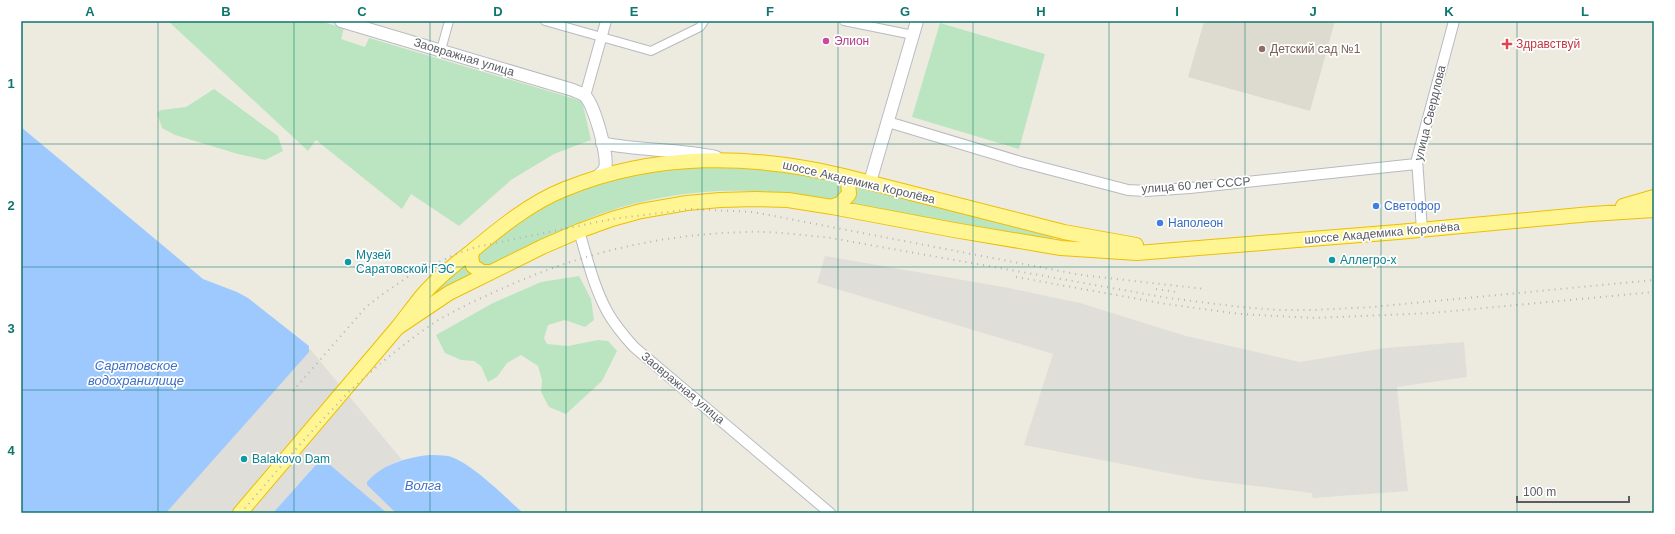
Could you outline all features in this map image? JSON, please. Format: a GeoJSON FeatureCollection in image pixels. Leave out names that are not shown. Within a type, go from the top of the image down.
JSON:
{"type":"FeatureCollection","features":[{"type":"Feature","properties":{"kind":"highway","name":"шоссе Академика Королёва"},"geometry":{"type":"LineString","coordinates":[[397,328],[421,297],[443,274],[519,214],[536,203],[565,189],[592,180],[665,162],[728,159],[774,162],[808,167],[1064,232],[1105,240],[1172,249]]}},
{"type":"Feature","properties":{"kind":"highway"},"geometry":{"type":"LineString","coordinates":[[832,207],[841,203],[849,194],[848,182],[844,176]]}},
{"type":"Feature","properties":{"kind":"highway","name":"шоссе Академика Королёва"},"geometry":{"type":"LineString","coordinates":[[1591,214],[1654,197]]}},
{"type":"Feature","properties":{"kind":"highway","name":"шоссе Академика Королёва"},"geometry":{"type":"LineString","coordinates":[[397,328],[449,293],[489,272],[579,231],[612,218],[641,210],[707,201],[756,199],[788,200],[1061,248],[1137,253],[1172,249],[1215,248],[1591,214],[1654,210]]}},
{"type":"Feature","properties":{"kind":"highway"},"geometry":{"type":"LineString","coordinates":[[473,250],[471,257],[473,266],[482,272],[489,272]]}},
{"type":"Feature","properties":{"kind":"highway"},"geometry":{"type":"LineString","coordinates":[[240,513],[397,328]]}},
{"type":"Feature","properties":{"kind":"main road","name":"Заовражная улица"},"geometry":{"type":"LineString","coordinates":[[341,21],[573,90],[585,96]]}},
{"type":"Feature","properties":{"kind":"main road"},"geometry":{"type":"LineString","coordinates":[[870,182],[917,21]]}},
{"type":"Feature","properties":{"kind":"main road"},"geometry":{"type":"LineString","coordinates":[[585,96],[594,115],[605,157],[604,169],[600,175],[592,180]]}},
{"type":"Feature","properties":{"kind":"main road"},"geometry":{"type":"LineString","coordinates":[[602,143],[644,150],[688,151],[728,159]]}},
{"type":"Feature","properties":{"kind":"street"},"geometry":{"type":"LineString","coordinates":[[441,50],[449,21]]}},
{"type":"Feature","properties":{"kind":"street"},"geometry":{"type":"LineString","coordinates":[[545,21],[651,51],[700,27],[704,21]]}},
{"type":"Feature","properties":{"kind":"street"},"geometry":{"type":"LineString","coordinates":[[585,96],[606,21]]}},
{"type":"Feature","properties":{"kind":"street"},"geometry":{"type":"LineString","coordinates":[[844,21],[913,35]]}},
{"type":"Feature","properties":{"kind":"street","name":"улица Свердлова"},"geometry":{"type":"LineString","coordinates":[[1422,230],[1416,164],[1454,21]]}},
{"type":"Feature","properties":{"kind":"street","name":"улица 60 лет СССР"},"geometry":{"type":"LineString","coordinates":[[888,122],[1028,164],[1128,190],[1146,191],[1190,188],[1416,164]]}},
{"type":"Feature","properties":{"kind":"street","name":"Заовражная улица"},"geometry":{"type":"LineString","coordinates":[[579,231],[598,292],[607,312],[618,329],[634,347],[830,513]]}},
{"type":"Feature","properties":{"kind":"shaded area","name":"Детский сад №1"},"geometry":{"type":"Polygon","coordinates":[[[1203,21],[1335,21],[1310,111],[1188,77],[1204,22],[1203,21]]]}},
{"type":"Feature","properties":{"kind":"shaded area"},"geometry":{"type":"Polygon","coordinates":[[[825,256],[1009,288],[1080,303],[1186,336],[1300,362],[1385,348],[1464,342],[1467,377],[1397,387],[1408,491],[1313,498],[1312,493],[1199,479],[1024,445],[1053,354],[817,283],[825,256]]]}},
{"type":"Feature","properties":{"kind":"shaded area"},"geometry":{"type":"Polygon","coordinates":[[[310,349],[402,460],[389,465],[367,485],[396,513],[387,513],[321,459],[273,513],[166,513],[310,349]]]}},
{"type":"Feature","properties":{"kind":"green space"},"geometry":{"type":"Polygon","coordinates":[[[168,21],[319,21],[344,28],[341,39],[365,47],[369,38],[582,101],[591,140],[554,154],[511,180],[459,226],[411,194],[402,209],[316,140],[308,151],[168,21]]]}},
{"type":"Feature","properties":{"kind":"green space"},"geometry":{"type":"Polygon","coordinates":[[[940,23],[1045,54],[1019,149],[912,117],[940,23]]]}},
{"type":"Feature","properties":{"kind":"green space"},"geometry":{"type":"Polygon","coordinates":[[[214,89],[278,136],[283,151],[265,160],[238,154],[175,135],[162,128],[157,113],[161,110],[186,107],[214,89]]]}},
{"type":"Feature","properties":{"kind":"green space"},"geometry":{"type":"Polygon","coordinates":[[[747,165],[839,181],[844,184],[844,193],[835,200],[771,192],[750,191],[713,191],[657,198],[621,207],[588,219],[546,238],[491,268],[476,261],[480,248],[542,206],[578,189],[653,168],[747,165]]]}},
{"type":"Feature","properties":{"kind":"green space"},"geometry":{"type":"Polygon","coordinates":[[[857,183],[1054,235],[1051,243],[843,206],[854,193],[857,183]]]}},
{"type":"Feature","properties":{"kind":"green space"},"geometry":{"type":"Polygon","coordinates":[[[463,261],[474,276],[412,315],[463,261]]]}},
{"type":"Feature","properties":{"kind":"green space"},"geometry":{"type":"Polygon","coordinates":[[[579,276],[591,299],[594,320],[585,327],[565,320],[548,325],[544,338],[547,344],[568,346],[598,340],[608,341],[617,351],[602,381],[566,414],[549,407],[541,392],[542,380],[538,366],[521,355],[507,363],[497,377],[488,382],[481,366],[474,361],[461,360],[445,353],[436,335],[493,303],[541,282],[579,276]]]}},
{"type":"Feature","properties":{"kind":"water","name":"Саратовское водохранилище"},"geometry":{"type":"Polygon","coordinates":[[[21,127],[203,279],[237,292],[248,298],[309,346],[309,352],[166,513],[21,513],[21,127]]]}},
{"type":"Feature","properties":{"kind":"water","name":"Волга"},"geometry":{"type":"Polygon","coordinates":[[[429,455],[448,456],[467,465],[523,513],[396,513],[367,485],[367,482],[373,476],[387,466],[403,460],[429,455]]]}},
{"type":"Feature","properties":{"kind":"water","name":"Волга"},"geometry":{"type":"Polygon","coordinates":[[[321,459],[323,459],[387,513],[273,513],[321,459]]]}},
{"type":"Feature","properties":{"kind":"railway"},"geometry":{"type":"LineString","coordinates":[[293,391],[366,307],[409,276],[456,254],[476,247],[612,219],[691,209],[753,212],[1081,275],[1205,289]]}},
{"type":"Feature","properties":{"kind":"railway"},"geometry":{"type":"LineString","coordinates":[[241,513],[304,440],[351,389],[392,354],[432,324],[473,302],[528,277],[589,256],[651,242],[682,237],[746,232],[825,237],[1168,298],[1278,310],[1372,307],[1654,280]]}},
{"type":"Feature","properties":{"kind":"railway"},"geometry":{"type":"LineString","coordinates":[[1016,277],[1166,304],[1240,314],[1314,318],[1432,313],[1654,292]]}},
{"type":"Feature","properties":{"kind":"railway"},"geometry":{"type":"LineString","coordinates":[[1156,289],[1176,292]]}},
{"type":"Feature","properties":{"kind":"place","name":"Элион"},"geometry":{"type":"Point","coordinates":[826,41]}},
{"type":"Feature","properties":{"kind":"place","name":"Здравствуй"},"geometry":{"type":"Point","coordinates":[1507,44]}},
{"type":"Feature","properties":{"kind":"place","name":"Детский сад №1"},"geometry":{"type":"Point","coordinates":[1262,49]}},
{"type":"Feature","properties":{"kind":"place","name":"Светофор"},"geometry":{"type":"Point","coordinates":[1376,206]}},
{"type":"Feature","properties":{"kind":"place","name":"Наполеон"},"geometry":{"type":"Point","coordinates":[1160,223]}},
{"type":"Feature","properties":{"kind":"place","name":"Аллегро-х"},"geometry":{"type":"Point","coordinates":[1332,260]}},
{"type":"Feature","properties":{"kind":"place","name":"Музей Саратовской ГЭС"},"geometry":{"type":"Point","coordinates":[348,262]}},
{"type":"Feature","properties":{"kind":"place","name":"Balakovo Dam"},"geometry":{"type":"Point","coordinates":[244,459]}}]}
